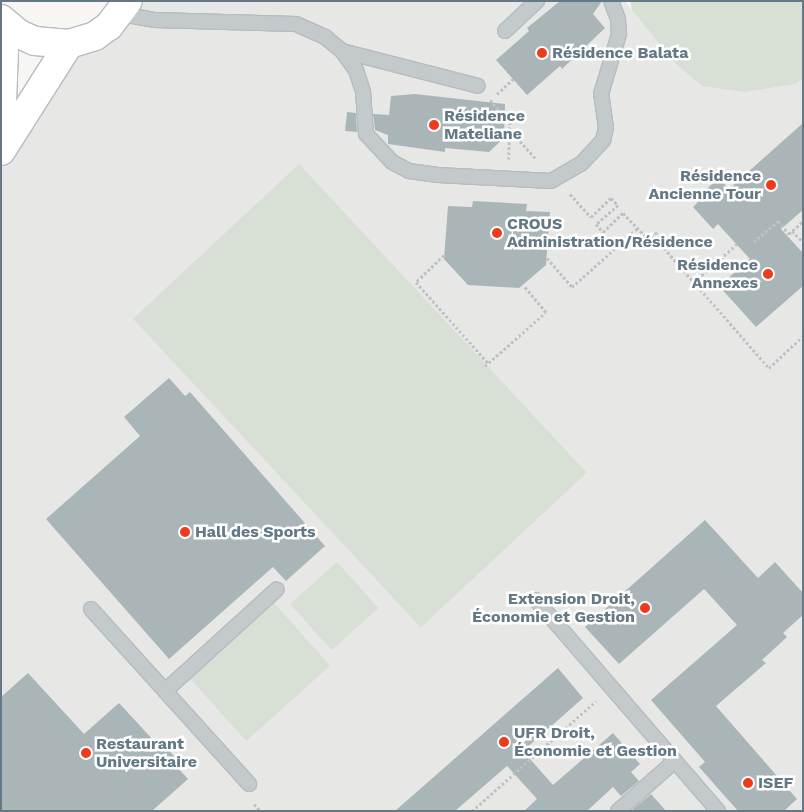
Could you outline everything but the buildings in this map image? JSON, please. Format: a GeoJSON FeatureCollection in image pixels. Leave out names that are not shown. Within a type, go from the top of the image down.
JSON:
{"type":"FeatureCollection","features":[{"type":"Feature","properties":{"kind":"main road"},"geometry":{"type":"LineString","coordinates":[[3,21],[35,41],[69,44],[95,36],[124,7]]}},
{"type":"Feature","properties":{"kind":"main road"},"geometry":{"type":"LineString","coordinates":[[1,129],[3,21]]}},
{"type":"Feature","properties":{"kind":"main road"},"geometry":{"type":"LineString","coordinates":[[1,151],[69,44]]}},
{"type":"Feature","properties":{"kind":"lane"},"geometry":{"type":"LineString","coordinates":[[506,31],[537,1]]}},
{"type":"Feature","properties":{"kind":"lane"},"geometry":{"type":"LineString","coordinates":[[124,7],[155,20],[296,24],[325,37],[342,51],[356,70],[363,91],[366,134],[392,162],[409,171],[438,175],[551,182],[581,164],[603,140],[606,128],[601,94],[618,34],[618,19],[611,1]]}},
{"type":"Feature","properties":{"kind":"lane"},"geometry":{"type":"LineString","coordinates":[[342,51],[478,86]]}},
{"type":"Feature","properties":{"kind":"lane"},"geometry":{"type":"LineString","coordinates":[[165,691],[277,589]]}},
{"type":"Feature","properties":{"kind":"lane"},"geometry":{"type":"LineString","coordinates":[[536,600],[718,811]]}},
{"type":"Feature","properties":{"kind":"lane"},"geometry":{"type":"LineString","coordinates":[[91,609],[249,784]]}},
{"type":"Feature","properties":{"kind":"lane"},"geometry":{"type":"LineString","coordinates":[[618,811],[675,760]]}},
{"type":"Feature","properties":{"kind":"path"},"geometry":{"type":"LineString","coordinates":[[497,94],[513,79]]}},
{"type":"Feature","properties":{"kind":"path"},"geometry":{"type":"LineString","coordinates":[[478,86],[510,122],[510,130],[504,130]]}},
{"type":"Feature","properties":{"kind":"path"},"geometry":{"type":"LineString","coordinates":[[591,217],[611,198],[618,204],[596,224],[603,232],[624,213],[648,239],[655,232],[667,245],[664,248],[769,368],[803,336]]}},
{"type":"Feature","properties":{"kind":"path"},"geometry":{"type":"LineString","coordinates":[[754,242],[778,221],[789,234],[803,221]]}},
{"type":"Feature","properties":{"kind":"path"},"geometry":{"type":"LineString","coordinates":[[547,258],[572,287],[636,226]]}},
{"type":"Feature","properties":{"kind":"path"},"geometry":{"type":"LineString","coordinates":[[792,230],[803,242]]}},
{"type":"Feature","properties":{"kind":"path"},"geometry":{"type":"LineString","coordinates":[[694,282],[736,244]]}},
{"type":"Feature","properties":{"kind":"path"},"geometry":{"type":"LineString","coordinates":[[444,255],[416,282],[486,364],[546,312],[523,285]]}},
{"type":"Feature","properties":{"kind":"path"},"geometry":{"type":"LineString","coordinates":[[472,811],[612,687]]}},
{"type":"Feature","properties":{"kind":"shaded area"},"geometry":{"type":"Polygon","coordinates":[[[128,1],[625,1],[676,64],[795,84],[803,78],[803,811],[1,811],[1,151],[69,44],[128,1]]]}},
{"type":"Feature","properties":{"kind":"shaded area"},"geometry":{"type":"Polygon","coordinates":[[[630,1],[803,1],[803,78],[795,84],[745,92],[702,86],[676,64],[632,10],[630,1]]]}},
{"type":"Feature","properties":{"kind":"shaded area"},"geometry":{"type":"Polygon","coordinates":[[[299,164],[587,473],[421,627],[133,319],[299,164]]]}},
{"type":"Feature","properties":{"kind":"shaded area"},"geometry":{"type":"Polygon","coordinates":[[[337,562],[378,608],[332,650],[290,604],[337,562]]]}},
{"type":"Feature","properties":{"kind":"shaded area"},"geometry":{"type":"Polygon","coordinates":[[[274,603],[330,665],[246,741],[190,679],[274,603]]]}},
{"type":"Feature","properties":{"kind":"place","name":"Résidence Balata"},"geometry":{"type":"Point","coordinates":[542,53]}},
{"type":"Feature","properties":{"kind":"place","name":"Résidence Mateliane"},"geometry":{"type":"Point","coordinates":[434,125]}},
{"type":"Feature","properties":{"kind":"place","name":"Résidence Ancienne Tour"},"geometry":{"type":"Point","coordinates":[771,185]}},
{"type":"Feature","properties":{"kind":"place","name":"CROUS Administration/Résidence"},"geometry":{"type":"Point","coordinates":[497,233]}},
{"type":"Feature","properties":{"kind":"place","name":"Résidence Annexes"},"geometry":{"type":"Point","coordinates":[768,274]}},
{"type":"Feature","properties":{"kind":"place","name":"Hall des Sports"},"geometry":{"type":"Point","coordinates":[185,532]}},
{"type":"Feature","properties":{"kind":"place","name":"Extension Droit, Économie et Gestion"},"geometry":{"type":"Point","coordinates":[645,608]}},
{"type":"Feature","properties":{"kind":"place","name":"UFR Droit, Économie et Gestion"},"geometry":{"type":"Point","coordinates":[504,742]}},
{"type":"Feature","properties":{"kind":"place","name":"Restaurant Universitaire"},"geometry":{"type":"Point","coordinates":[86,753]}},
{"type":"Feature","properties":{"kind":"place","name":"ISEF"},"geometry":{"type":"Point","coordinates":[748,783]}}]}
